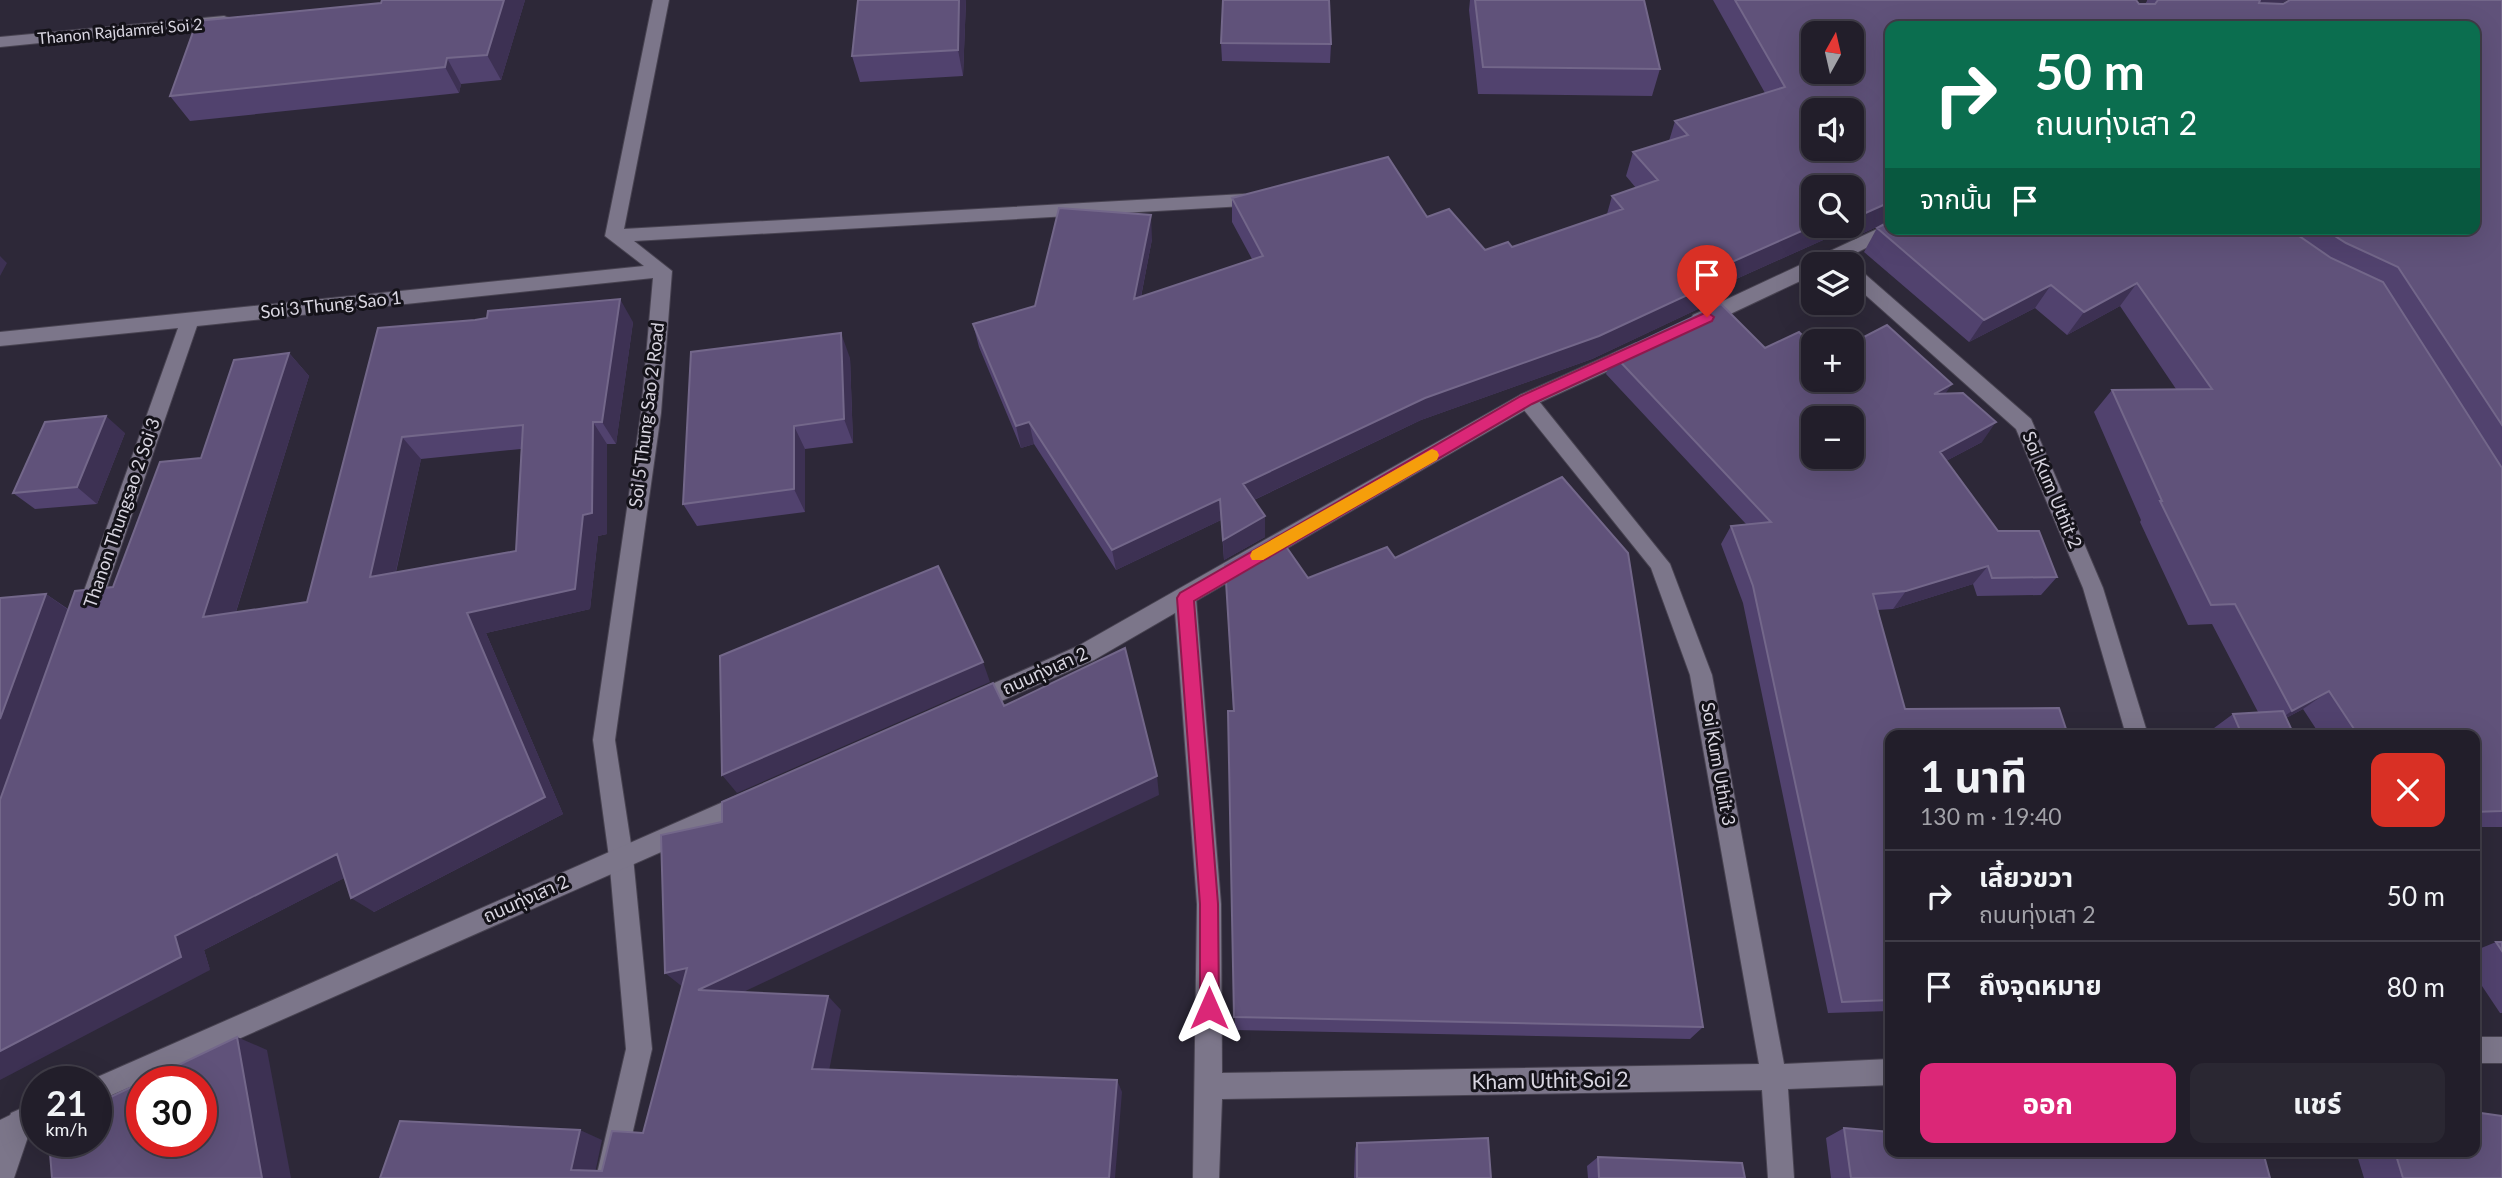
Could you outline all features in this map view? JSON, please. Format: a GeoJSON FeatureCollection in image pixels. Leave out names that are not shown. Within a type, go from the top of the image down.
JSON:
{"type":"FeatureCollection","features":[{"type":"Feature","properties":{"kind":"street"},"geometry":{"type":"LineString","coordinates":[[614,236],[661,0]]}},
{"type":"Feature","properties":{"kind":"street","name":"Thanon Rajdamrei Soi 2"},"geometry":{"type":"LineString","coordinates":[[0,42],[243,19]]}},
{"type":"Feature","properties":{"kind":"street"},"geometry":{"type":"LineString","coordinates":[[614,236],[1244,200]]}},
{"type":"Feature","properties":{"kind":"street"},"geometry":{"type":"LineString","coordinates":[[1850,252],[1885,232]]}},
{"type":"Feature","properties":{"kind":"street"},"geometry":{"type":"LineString","coordinates":[[614,236],[663,271]]}},
{"type":"Feature","properties":{"kind":"street","name":"Soi 3 Thung Sao 1"},"geometry":{"type":"LineString","coordinates":[[0,339],[663,271]]}},
{"type":"Feature","properties":{"kind":"street","name":"Soi 5 Thung Sao 2 Road"},"geometry":{"type":"LineString","coordinates":[[610,1178],[639,1049],[621,857],[604,740],[651,413],[663,271]]}},
{"type":"Feature","properties":{"kind":"street"},"geometry":{"type":"LineString","coordinates":[[1686,327],[1801,273]]}},
{"type":"Feature","properties":{"kind":"street","name":"Soi Kum Uthit 2"},"geometry":{"type":"LineString","coordinates":[[1864,284],[2024,424],[2093,588],[2136,730]]}},
{"type":"Feature","properties":{"kind":"street","name":"Thanon Thungsao 2 Soi 3"},"geometry":{"type":"LineString","coordinates":[[81,632],[190,319]]}},
{"type":"Feature","properties":{"kind":"street","name":"ถนนทุ่งเสา 2"},"geometry":{"type":"LineString","coordinates":[[948,714],[1086,653],[1527,400],[1661,338]]}},
{"type":"Feature","properties":{"kind":"street","name":"Soi Kum Uthit 3"},"geometry":{"type":"LineString","coordinates":[[1527,400],[1660,564],[1701,675],[1774,1077],[1781,1178]]}},
{"type":"Feature","properties":{"kind":"street"},"geometry":{"type":"LineString","coordinates":[[1185,598],[1209,904],[1206,1178]]}},
{"type":"Feature","properties":{"kind":"street","name":"ถนนทุ่งเสา 2"},"geometry":{"type":"LineString","coordinates":[[112,1082],[772,791]]}},
{"type":"Feature","properties":{"kind":"street"},"geometry":{"type":"LineString","coordinates":[[2480,1050],[2502,1050]]}},
{"type":"Feature","properties":{"kind":"street","name":"Kham Uthit Soi 2"},"geometry":{"type":"LineString","coordinates":[[1209,1086],[1774,1077],[1885,1072]]}},
{"type":"Feature","properties":{"kind":"street"},"geometry":{"type":"LineString","coordinates":[[1,1178],[19,1124]]}},
{"type":"Feature","properties":{"kind":"building"},"geometry":{"type":"Polygon","coordinates":[[[382,0],[504,0],[487,55],[447,58],[445,67],[170,96],[197,21],[381,3],[382,0]]]}},
{"type":"Feature","properties":{"kind":"building"},"geometry":{"type":"Polygon","coordinates":[[[858,0],[959,0],[958,50],[852,56],[858,0]]]}},
{"type":"Feature","properties":{"kind":"building"},"geometry":{"type":"Polygon","coordinates":[[[1223,0],[1329,0],[1331,44],[1221,43],[1223,0]]]}},
{"type":"Feature","properties":{"kind":"building"},"geometry":{"type":"Polygon","coordinates":[[[1475,0],[1644,0],[1660,69],[1483,67],[1475,0]]]}},
{"type":"Feature","properties":{"kind":"building"},"geometry":{"type":"Polygon","coordinates":[[[1735,0],[2136,0],[2139,4],[2155,4],[2158,0],[2260,0],[2259,3],[2283,4],[2290,0],[2502,0],[2502,425],[2398,267],[2333,235],[2480,235],[2480,21],[1885,21],[1885,204],[1864,214],[1864,175],[1801,175],[1801,231],[1698,277],[1707,286],[1599,336],[1425,398],[1243,484],[1265,516],[1223,540],[1220,499],[1112,550],[1029,422],[1016,426],[973,324],[1035,306],[1059,208],[1151,215],[1134,299],[1263,256],[1232,198],[1388,157],[1427,217],[1449,209],[1485,250],[1508,242],[1512,247],[1623,209],[1612,196],[1658,180],[1633,152],[1688,135],[1675,121],[1785,87],[1735,0]]]}},
{"type":"Feature","properties":{"kind":"building"},"geometry":{"type":"Polygon","coordinates":[[[1885,224],[1885,235],[1877,228],[1885,224]]]}},
{"type":"Feature","properties":{"kind":"building"},"geometry":{"type":"Polygon","coordinates":[[[1885,235],[2298,235],[2331,258],[2383,282],[2502,468],[2502,811],[2480,812],[2480,730],[2355,730],[2329,691],[2292,711],[2235,604],[2211,605],[2160,501],[2112,390],[2212,389],[2137,283],[2084,312],[2051,285],[1984,320],[1885,235]]]}},
{"type":"Feature","properties":{"kind":"building"},"geometry":{"type":"Polygon","coordinates":[[[620,299],[602,422],[593,422],[592,513],[583,515],[575,589],[467,613],[545,797],[351,898],[337,854],[175,936],[181,957],[0,1051],[0,800],[75,591],[113,587],[160,462],[201,458],[234,360],[289,353],[203,617],[307,602],[378,328],[475,320],[487,318],[488,311],[620,299]],[[523,425],[402,437],[370,577],[516,551],[523,425]]]}},
{"type":"Feature","properties":{"kind":"building"},"geometry":{"type":"Polygon","coordinates":[[[1721,304],[1765,348],[1799,332],[1801,334],[1801,392],[1864,392],[1864,337],[1887,325],[1952,384],[1934,394],[1963,393],[1996,422],[1940,452],[1998,531],[2039,531],[2057,577],[1992,578],[1988,566],[1906,591],[1873,594],[1905,709],[2059,708],[2066,730],[1885,730],[1885,1000],[1842,1002],[1753,586],[1731,526],[1771,522],[1613,354],[1721,304]]]}},
{"type":"Feature","properties":{"kind":"building"},"geometry":{"type":"Polygon","coordinates":[[[841,333],[844,419],[794,426],[794,489],[683,504],[691,352],[841,333]]]}},
{"type":"Feature","properties":{"kind":"building"},"geometry":{"type":"Polygon","coordinates":[[[106,416],[77,487],[13,493],[45,422],[106,416]]]}},
{"type":"Feature","properties":{"kind":"building"},"geometry":{"type":"Polygon","coordinates":[[[1562,477],[1628,553],[1703,1027],[1234,1017],[1228,711],[1234,711],[1225,565],[1278,535],[1308,578],[1387,547],[1395,558],[1562,477]]]}},
{"type":"Feature","properties":{"kind":"building"},"geometry":{"type":"Polygon","coordinates":[[[938,566],[983,662],[722,775],[720,656],[938,566]]]}},
{"type":"Feature","properties":{"kind":"building"},"geometry":{"type":"Polygon","coordinates":[[[46,594],[0,719],[0,598],[46,594]]]}},
{"type":"Feature","properties":{"kind":"building"},"geometry":{"type":"Polygon","coordinates":[[[1125,648],[1157,776],[698,990],[828,996],[812,1069],[1117,1080],[1109,1178],[380,1178],[400,1121],[580,1130],[571,1170],[602,1171],[612,1131],[643,1133],[687,968],[665,973],[661,835],[722,822],[722,802],[993,683],[1004,706],[1125,648]]]}},
{"type":"Feature","properties":{"kind":"building"},"geometry":{"type":"Polygon","coordinates":[[[2283,711],[2292,730],[2240,730],[2233,714],[2283,711]]]}},
{"type":"Feature","properties":{"kind":"building"},"geometry":{"type":"Polygon","coordinates":[[[237,1037],[262,1178],[52,1178],[50,1157],[112,1157],[112,1096],[126,1090],[126,1157],[217,1157],[217,1066],[176,1066],[237,1037]]]}},
{"type":"Feature","properties":{"kind":"building"},"geometry":{"type":"Polygon","coordinates":[[[2480,1113],[2502,1116],[2502,1178],[2403,1178],[2397,1157],[2480,1157],[2480,1113]]]}},
{"type":"Feature","properties":{"kind":"building"},"geometry":{"type":"Polygon","coordinates":[[[1844,1128],[1885,1132],[1885,1157],[2264,1157],[2270,1178],[1851,1178],[1844,1128]]]}},
{"type":"Feature","properties":{"kind":"building"},"geometry":{"type":"Polygon","coordinates":[[[1488,1138],[1491,1178],[1357,1178],[1357,1143],[1488,1138]]]}},
{"type":"Feature","properties":{"kind":"building"},"geometry":{"type":"Polygon","coordinates":[[[1598,1157],[1742,1163],[1745,1178],[1599,1178],[1598,1157]]]}},
{"type":"Feature","properties":{"kind":"slow traffic"},"geometry":{"type":"LineString","coordinates":[[1258,556],[1432,455]]}},
{"type":"Feature","properties":{"kind":"route"},"geometry":{"type":"LineString","coordinates":[[1209,1008],[1209,904],[1185,598],[1527,400],[1707,317]]}}]}
